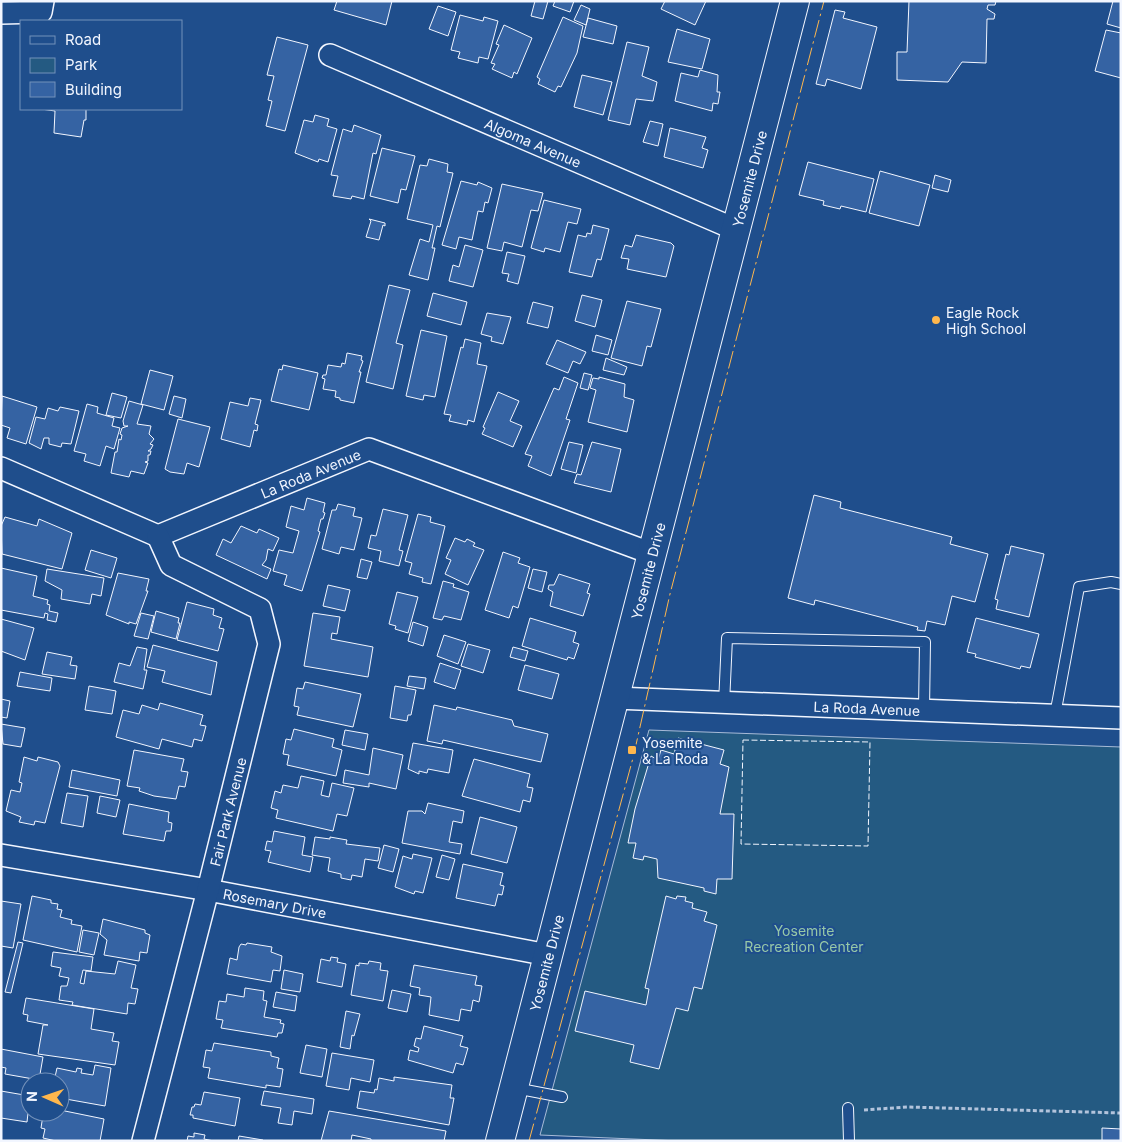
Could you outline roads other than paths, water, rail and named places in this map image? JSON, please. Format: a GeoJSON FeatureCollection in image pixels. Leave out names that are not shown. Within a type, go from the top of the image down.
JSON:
{"type":"FeatureCollection","features":[{"type":"Feature","properties":{"kind":"street","name":"Yosemite Drive"},"geometry":{"type":"LineString","coordinates":[[500,1141],[795,1]]}},
{"type":"Feature","properties":{"kind":"street"},"geometry":{"type":"LineString","coordinates":[[1,13],[42,7]]}},
{"type":"Feature","properties":{"kind":"street","name":"Algoma Avenue"},"geometry":{"type":"LineString","coordinates":[[330,55],[737,230]]}},
{"type":"Feature","properties":{"kind":"street","name":"La Roda Avenue"},"geometry":{"type":"LineString","coordinates":[[158,536],[369,449],[653,554]]}},
{"type":"Feature","properties":{"kind":"street"},"geometry":{"type":"LineString","coordinates":[[1,468],[158,536]]}},
{"type":"Feature","properties":{"kind":"street","name":"Fair Park Avenue"},"geometry":{"type":"LineString","coordinates":[[142,1141],[208,890],[269,644],[260,609],[171,565],[158,536]]}},
{"type":"Feature","properties":{"kind":"street","name":"La Roda Avenue"},"geometry":{"type":"LineString","coordinates":[[615,698],[724,704],[1121,718]]}},
{"type":"Feature","properties":{"kind":"street","name":"Rosemary Drive"},"geometry":{"type":"LineString","coordinates":[[1,855],[208,890],[548,955]]}},
{"type":"Feature","properties":{"kind":"lane"},"geometry":{"type":"LineString","coordinates":[[1055,715],[1079,587],[1111,582],[1121,584]]}},
{"type":"Feature","properties":{"kind":"lane"},"geometry":{"type":"LineString","coordinates":[[724,704],[727,638],[925,642],[924,710]]}},
{"type":"Feature","properties":{"kind":"lane"},"geometry":{"type":"LineString","coordinates":[[514,1087],[562,1097]]}},
{"type":"Feature","properties":{"kind":"lane"},"geometry":{"type":"LineString","coordinates":[[848,1108],[849,1141]]}},
{"type":"Feature","properties":{"kind":"place","name":"Eagle Rock High School"},"geometry":{"type":"Point","coordinates":[936,320]}},
{"type":"Feature","properties":{"kind":"place","name":"Yosemite & La Roda"},"geometry":{"type":"Point","coordinates":[632,750]}},
{"type":"Feature","properties":{"kind":"park label","name":"Yosemite Recreation Center"},"geometry":{"type":"Point","coordinates":[804,938]}}]}
